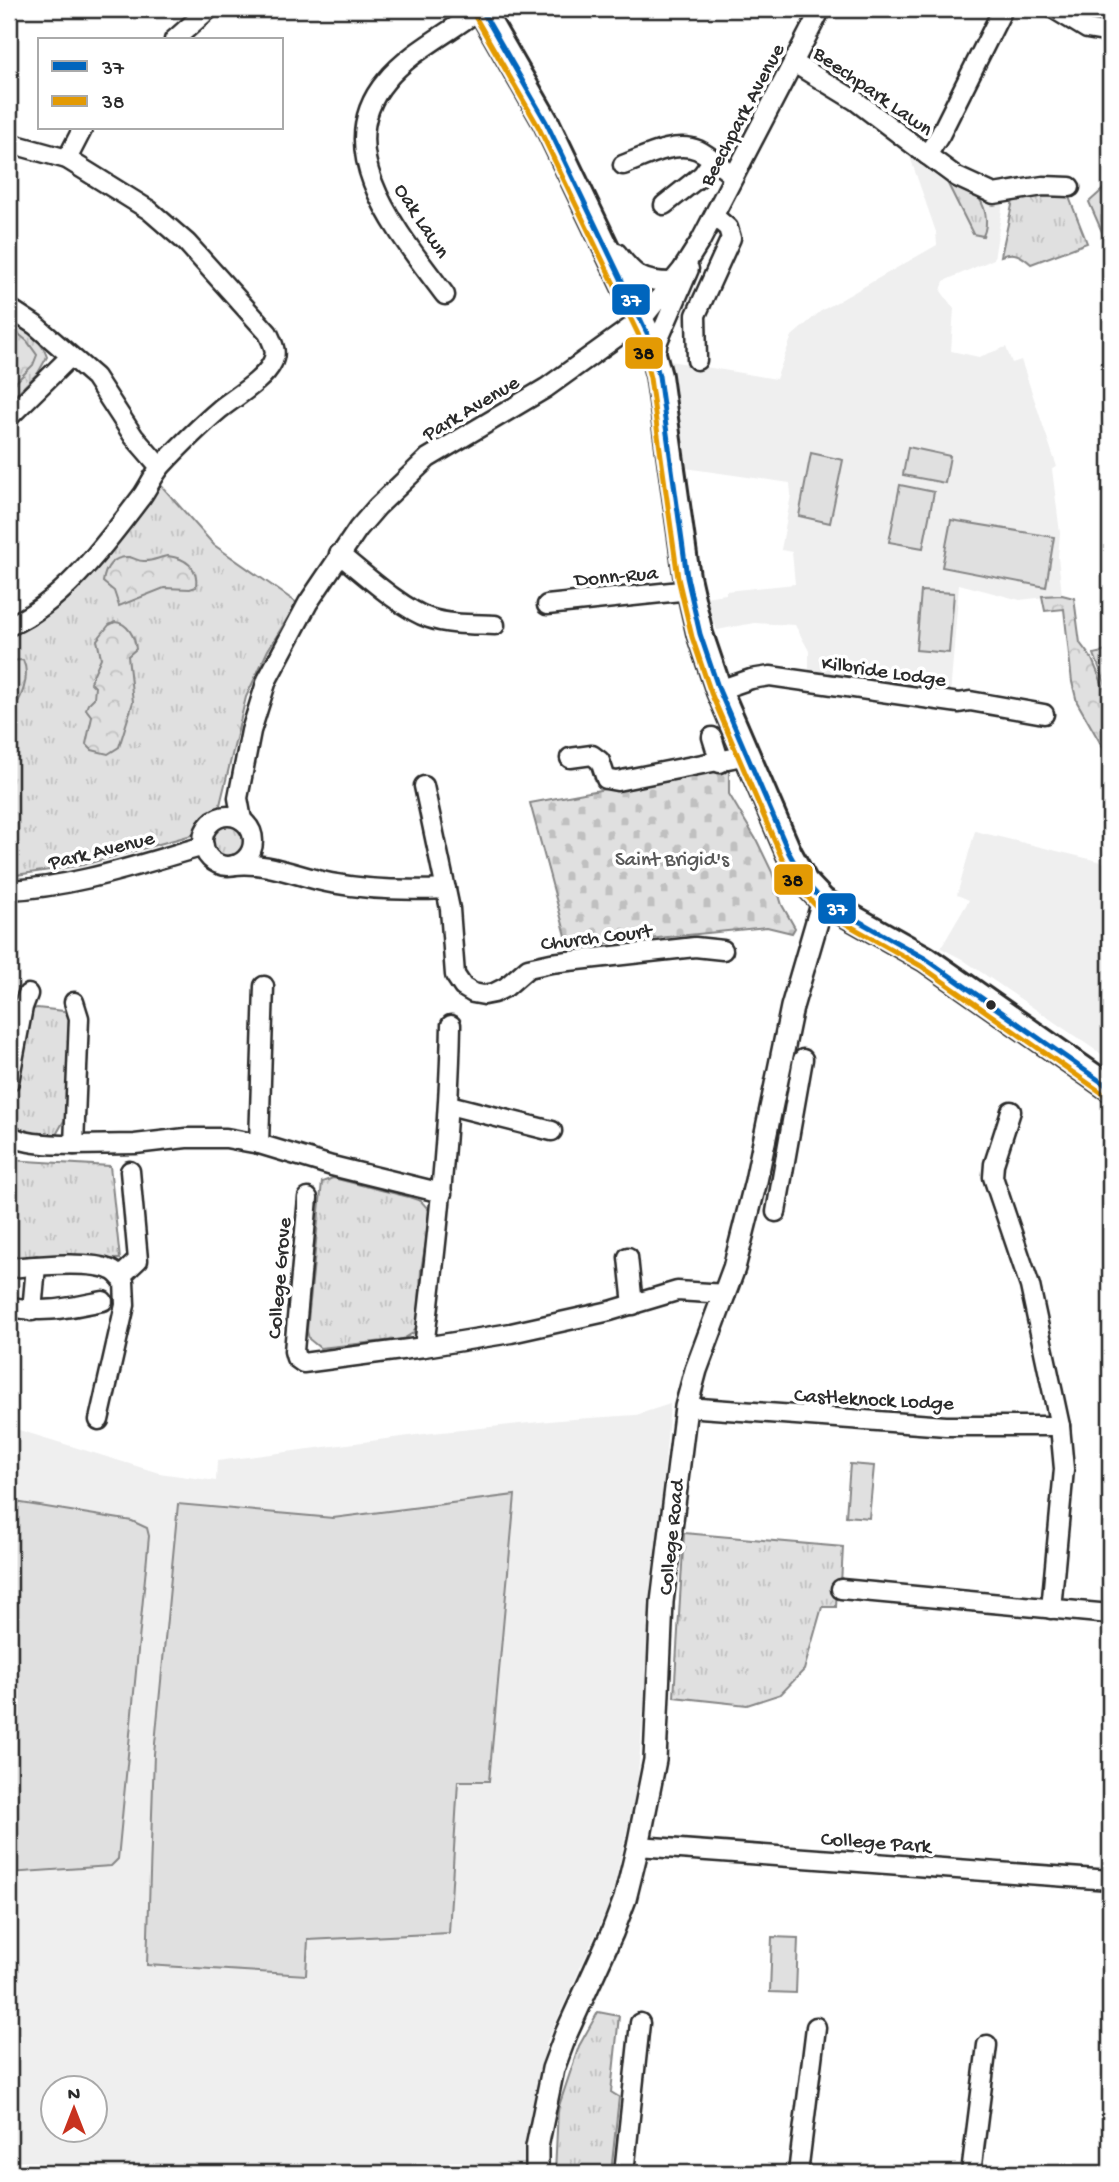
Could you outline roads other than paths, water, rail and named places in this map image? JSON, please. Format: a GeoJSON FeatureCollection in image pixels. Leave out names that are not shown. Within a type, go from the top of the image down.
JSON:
{"type":"FeatureCollection","features":[{"type":"Feature","properties":{"kind":"main road"},"geometry":{"type":"LineString","coordinates":[[480,9],[546,122],[642,318],[661,387],[690,590],[706,657],[793,861],[805,882],[823,901],[926,959],[1110,1088]]}},
{"type":"Feature","properties":{"kind":"street","name":"Oak Lawn"},"geometry":{"type":"LineString","coordinates":[[445,295],[381,201],[367,163],[364,135],[367,115],[386,81],[399,68],[480,9]]}},
{"type":"Feature","properties":{"kind":"street","name":"Beechpark Avenue"},"geometry":{"type":"LineString","coordinates":[[654,359],[658,341],[701,240],[821,9]]}},
{"type":"Feature","properties":{"kind":"street","name":"Beechpark Lawn"},"geometry":{"type":"LineString","coordinates":[[928,155],[1003,9]]}},
{"type":"Feature","properties":{"kind":"street"},"geometry":{"type":"LineString","coordinates":[[1054,9],[1084,28],[1110,33]]}},
{"type":"Feature","properties":{"kind":"street"},"geometry":{"type":"LineString","coordinates":[[176,38],[201,11]]}},
{"type":"Feature","properties":{"kind":"street","name":"Beechpark Lawn"},"geometry":{"type":"LineString","coordinates":[[794,63],[856,101],[957,177],[994,194],[1043,186],[1070,187]]}},
{"type":"Feature","properties":{"kind":"street"},"geometry":{"type":"LineString","coordinates":[[67,159],[82,130]]}},
{"type":"Feature","properties":{"kind":"street"},"geometry":{"type":"LineString","coordinates":[[9,143],[67,159],[128,195],[171,227],[260,324],[275,346],[276,355],[271,366],[211,417],[160,467],[152,482],[107,541],[67,585],[21,621],[9,626]]}},
{"type":"Feature","properties":{"kind":"street"},"geometry":{"type":"LineString","coordinates":[[623,165],[676,148],[694,149],[734,176]]}},
{"type":"Feature","properties":{"kind":"street"},"geometry":{"type":"LineString","coordinates":[[664,205],[702,175],[713,160]]}},
{"type":"Feature","properties":{"kind":"street"},"geometry":{"type":"LineString","coordinates":[[697,360],[696,316],[731,238],[726,224],[713,216]]}},
{"type":"Feature","properties":{"kind":"street"},"geometry":{"type":"LineString","coordinates":[[595,225],[636,276],[651,282],[671,282]]}},
{"type":"Feature","properties":{"kind":"street","name":"Beechpark Avenue"},"geometry":{"type":"LineString","coordinates":[[642,318],[701,240]]}},
{"type":"Feature","properties":{"kind":"street"},"geometry":{"type":"LineString","coordinates":[[9,308],[70,356],[103,387],[134,437],[160,467]]}},
{"type":"Feature","properties":{"kind":"street","name":"Park Avenue"},"geometry":{"type":"LineString","coordinates":[[242,820],[238,798],[257,706],[279,655],[308,603],[340,554],[377,507],[428,458],[537,394],[642,318]]}},
{"type":"Feature","properties":{"kind":"street"},"geometry":{"type":"LineString","coordinates":[[9,417],[70,356]]}},
{"type":"Feature","properties":{"kind":"street"},"geometry":{"type":"LineString","coordinates":[[340,554],[426,618],[495,625]]}},
{"type":"Feature","properties":{"kind":"street","name":"Donn-Rua"},"geometry":{"type":"LineString","coordinates":[[547,605],[690,590]]}},
{"type":"Feature","properties":{"kind":"street","name":"Kilbride Lodge"},"geometry":{"type":"LineString","coordinates":[[719,690],[751,678],[770,676],[959,703],[970,701],[1044,714]]}},
{"type":"Feature","properties":{"kind":"street"},"geometry":{"type":"LineString","coordinates":[[712,737],[720,763]]}},
{"type":"Feature","properties":{"kind":"street"},"geometry":{"type":"LineString","coordinates":[[570,758],[592,755],[602,765],[606,779],[617,781],[720,763],[748,755]]}},
{"type":"Feature","properties":{"kind":"street"},"geometry":{"type":"LineString","coordinates":[[234,865],[247,856],[253,841],[252,833],[242,820],[226,816],[211,823],[206,829],[204,846],[212,859],[219,864],[234,865],[251,863],[330,883],[369,888],[408,891],[446,889],[424,786]]}},
{"type":"Feature","properties":{"kind":"street","name":"Park Avenue"},"geometry":{"type":"LineString","coordinates":[[9,890],[34,889],[72,882],[204,846]]}},
{"type":"Feature","properties":{"kind":"street","name":"Church Court"},"geometry":{"type":"LineString","coordinates":[[446,889],[455,975],[463,987],[473,993],[484,995],[506,987],[528,968],[551,962],[695,947],[723,950]]}},
{"type":"Feature","properties":{"kind":"street","name":"College Road"},"geometry":{"type":"LineString","coordinates":[[537,2173],[537,2147],[554,2069],[566,2034],[625,1899],[638,1846],[655,1760],[662,1602],[686,1407],[696,1370],[726,1294],[752,1194],[792,1007],[823,901]]}},
{"type":"Feature","properties":{"kind":"street"},"geometry":{"type":"LineString","coordinates":[[259,1144],[264,986]]}},
{"type":"Feature","properties":{"kind":"street"},"geometry":{"type":"LineString","coordinates":[[9,1082],[21,1015],[28,994]]}},
{"type":"Feature","properties":{"kind":"street"},"geometry":{"type":"LineString","coordinates":[[74,1002],[79,1018],[74,1146]]}},
{"type":"Feature","properties":{"kind":"street"},"geometry":{"type":"LineString","coordinates":[[424,1347],[442,1193],[452,1025]]}},
{"type":"Feature","properties":{"kind":"street"},"geometry":{"type":"LineString","coordinates":[[776,1212],[803,1059]]}},
{"type":"Feature","properties":{"kind":"street"},"geometry":{"type":"LineString","coordinates":[[449,1105],[552,1131]]}},
{"type":"Feature","properties":{"kind":"street"},"geometry":{"type":"LineString","coordinates":[[769,1111],[792,1114]]}},
{"type":"Feature","properties":{"kind":"street"},"geometry":{"type":"LineString","coordinates":[[1011,1111],[994,1164],[993,1177],[1030,1286],[1060,1426],[1063,1477],[1051,1609]]}},
{"type":"Feature","properties":{"kind":"street"},"geometry":{"type":"LineString","coordinates":[[9,1134],[16,1139],[55,1146],[135,1144],[208,1137],[259,1144],[332,1166],[442,1193]]}},
{"type":"Feature","properties":{"kind":"street"},"geometry":{"type":"LineString","coordinates":[[120,1277],[138,1260],[130,1171]]}},
{"type":"Feature","properties":{"kind":"street","name":"College Grove"},"geometry":{"type":"LineString","coordinates":[[309,1198],[295,1351],[296,1358],[303,1363],[511,1332],[632,1305],[677,1291],[726,1294]]}},
{"type":"Feature","properties":{"kind":"street"},"geometry":{"type":"LineString","coordinates":[[628,1257],[632,1305]]}},
{"type":"Feature","properties":{"kind":"street"},"geometry":{"type":"LineString","coordinates":[[32,1311],[36,1266]]}},
{"type":"Feature","properties":{"kind":"street"},"geometry":{"type":"LineString","coordinates":[[9,1268],[105,1268],[114,1271],[126,1287],[125,1305],[99,1419]]}},
{"type":"Feature","properties":{"kind":"street"},"geometry":{"type":"LineString","coordinates":[[9,1306],[32,1311],[55,1310],[103,1301]]}},
{"type":"Feature","properties":{"kind":"street","name":"Castleknock Lodge"},"geometry":{"type":"LineString","coordinates":[[686,1407],[941,1426],[1060,1426]]}},
{"type":"Feature","properties":{"kind":"street"},"geometry":{"type":"LineString","coordinates":[[841,1589],[1110,1614]]}},
{"type":"Feature","properties":{"kind":"street","name":"College Park"},"geometry":{"type":"LineString","coordinates":[[638,1846],[1110,1880]]}},
{"type":"Feature","properties":{"kind":"street"},"geometry":{"type":"LineString","coordinates":[[624,2173],[640,2024]]}},
{"type":"Feature","properties":{"kind":"street"},"geometry":{"type":"LineString","coordinates":[[798,2173],[816,2027]]}},
{"type":"Feature","properties":{"kind":"street"},"geometry":{"type":"LineString","coordinates":[[971,2173],[987,2045]]}},
{"type":"Feature","properties":{"kind":"park label","name":"Saint Brigid's"},"geometry":{"type":"Point","coordinates":[672,858]}}]}
